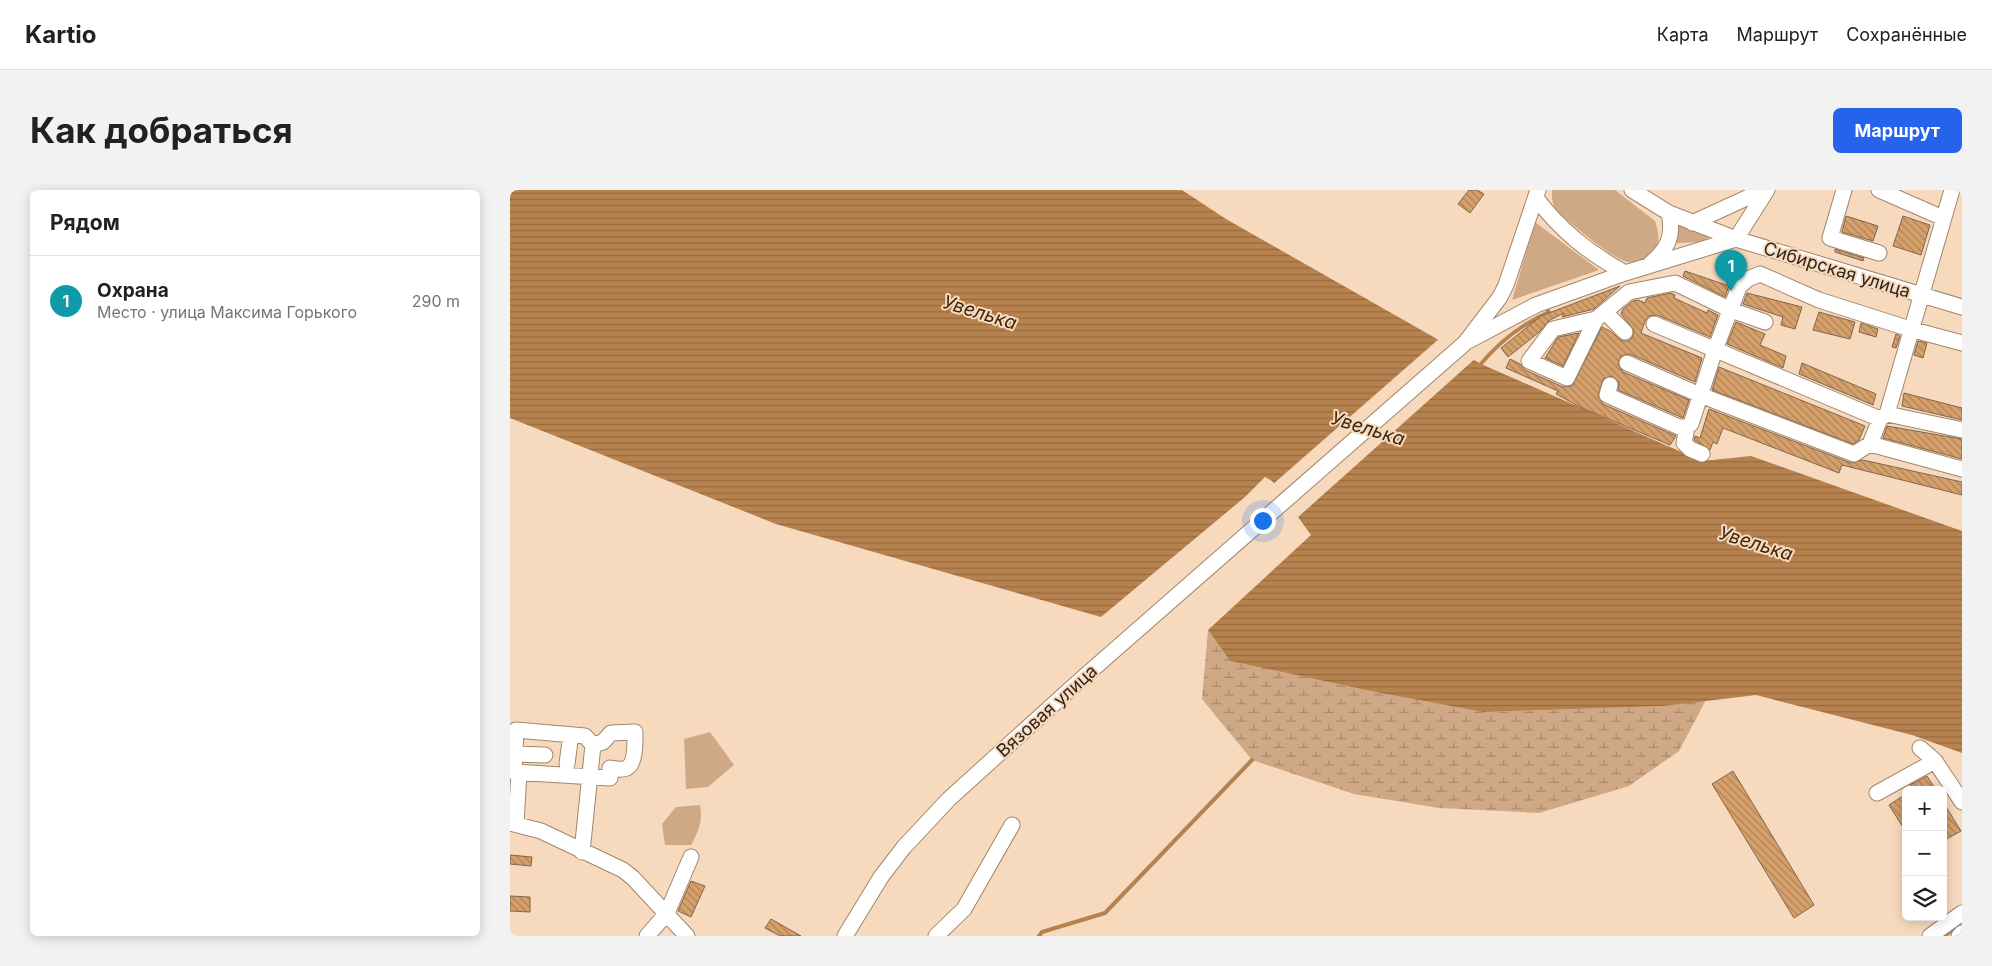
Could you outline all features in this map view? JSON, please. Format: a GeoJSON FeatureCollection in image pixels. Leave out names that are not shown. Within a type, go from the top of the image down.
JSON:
{"type":"FeatureCollection","features":[{"type":"Feature","properties":{"kind":"street","name":"Сибирская улица"},"geometry":{"type":"LineString","coordinates":[[1632,190],[1669,213],[1736,239],[1962,307]]}},
{"type":"Feature","properties":{"kind":"street"},"geometry":{"type":"LineString","coordinates":[[1692,223],[1766,190]]}},
{"type":"Feature","properties":{"kind":"street"},"geometry":{"type":"LineString","coordinates":[[1465,343],[1536,305],[1625,273],[1736,239],[1766,190]]}},
{"type":"Feature","properties":{"kind":"street"},"geometry":{"type":"LineString","coordinates":[[1844,190],[1830,238],[1879,253]]}},
{"type":"Feature","properties":{"kind":"street"},"geometry":{"type":"LineString","coordinates":[[1879,190],[1944,218]]}},
{"type":"Feature","properties":{"kind":"street"},"geometry":{"type":"LineString","coordinates":[[1538,192],[1554,222],[1598,259],[1625,273]]}},
{"type":"Feature","properties":{"kind":"street"},"geometry":{"type":"LineString","coordinates":[[1465,343],[1500,297],[1506,285],[1538,192]]}},
{"type":"Feature","properties":{"kind":"street"},"geometry":{"type":"LineString","coordinates":[[1627,363],[1700,395],[1854,454],[1870,444],[1883,417],[1944,218],[1955,197]]}},
{"type":"Feature","properties":{"kind":"street"},"geometry":{"type":"LineString","coordinates":[[1645,268],[1667,247],[1671,238],[1672,226],[1669,213]]}},
{"type":"Feature","properties":{"kind":"street"},"geometry":{"type":"LineString","coordinates":[[1702,454],[1690,449],[1684,443],[1687,428],[1692,424],[1715,350],[1739,288],[1748,279],[1760,274],[1819,300],[1910,330],[1962,343]]}},
{"type":"Feature","properties":{"kind":"street"},"geometry":{"type":"LineString","coordinates":[[1625,332],[1600,316],[1552,329],[1529,361],[1567,378],[1600,316],[1629,292],[1675,283],[1731,310],[1764,322]]}},
{"type":"Feature","properties":{"kind":"street"},"geometry":{"type":"LineString","coordinates":[[1654,324],[1883,417],[1962,430]]}},
{"type":"Feature","properties":{"kind":"street","name":"Вязовая улица"},"geometry":{"type":"LineString","coordinates":[[846,936],[881,877],[904,847],[949,799],[1077,683],[1465,343]]}},
{"type":"Feature","properties":{"kind":"street"},"geometry":{"type":"LineString","coordinates":[[1610,385],[1607,395],[1679,427],[1687,428]]}},
{"type":"Feature","properties":{"kind":"street"},"geometry":{"type":"LineString","coordinates":[[1870,444],[1962,469]]}},
{"type":"Feature","properties":{"kind":"street"},"geometry":{"type":"LineString","coordinates":[[516,730],[585,736],[593,745],[603,742],[611,733],[635,732],[633,759],[630,767],[626,769],[610,768],[610,778],[514,772],[516,730]]}},
{"type":"Feature","properties":{"kind":"street"},"geometry":{"type":"LineString","coordinates":[[567,764],[570,741]]}},
{"type":"Feature","properties":{"kind":"street"},"geometry":{"type":"LineString","coordinates":[[582,852],[588,777],[593,745]]}},
{"type":"Feature","properties":{"kind":"street"},"geometry":{"type":"LineString","coordinates":[[1920,748],[1935,762],[1962,802]]}},
{"type":"Feature","properties":{"kind":"street"},"geometry":{"type":"LineString","coordinates":[[515,754],[545,755]]}},
{"type":"Feature","properties":{"kind":"street"},"geometry":{"type":"LineString","coordinates":[[1877,793],[1935,762]]}},
{"type":"Feature","properties":{"kind":"street"},"geometry":{"type":"LineString","coordinates":[[519,772],[513,823],[541,831],[623,870],[634,878],[687,936]]}},
{"type":"Feature","properties":{"kind":"street"},"geometry":{"type":"LineString","coordinates":[[936,936],[964,909],[1012,825]]}},
{"type":"Feature","properties":{"kind":"street"},"geometry":{"type":"LineString","coordinates":[[647,936],[667,914],[691,857]]}},
{"type":"Feature","properties":{"kind":"street"},"geometry":{"type":"LineString","coordinates":[[1930,936],[1962,913]]}},
{"type":"Feature","properties":{"kind":"green space"},"geometry":{"type":"Polygon","coordinates":[[[1552,190],[1615,190],[1655,221],[1658,230],[1658,245],[1654,253],[1637,262],[1628,262],[1612,254],[1555,210],[1552,190]]]}},
{"type":"Feature","properties":{"kind":"green space"},"geometry":{"type":"Polygon","coordinates":[[[1535,222],[1599,270],[1512,300],[1535,222]]]}},
{"type":"Feature","properties":{"kind":"green space"},"geometry":{"type":"Polygon","coordinates":[[[1676,223],[1709,236],[1705,242],[1677,243],[1673,239],[1676,223]]]}},
{"type":"Feature","properties":{"kind":"green space"},"geometry":{"type":"Polygon","coordinates":[[[1208,630],[1230,661],[1375,692],[1483,712],[1664,706],[1706,700],[1679,751],[1629,786],[1539,813],[1439,808],[1354,794],[1252,760],[1202,699],[1208,630]]]}},
{"type":"Feature","properties":{"kind":"green space"},"geometry":{"type":"Polygon","coordinates":[[[710,732],[734,765],[708,787],[686,789],[684,739],[710,732]]]}},
{"type":"Feature","properties":{"kind":"green space"},"geometry":{"type":"Polygon","coordinates":[[[700,805],[700,825],[691,845],[665,845],[662,824],[676,807],[700,805]]]}},
{"type":"Feature","properties":{"kind":"water","name":"Увелька"},"geometry":{"type":"Polygon","coordinates":[[[510,190],[1182,190],[1226,219],[1481,364],[1702,461],[1751,456],[1962,531],[1962,753],[1912,735],[1756,695],[1664,706],[1483,712],[1375,692],[1230,661],[1208,630],[1311,535],[1272,481],[1265,477],[1245,497],[1101,617],[776,524],[510,418],[510,190]]]}},
{"type":"Feature","properties":{"kind":"pier"},"geometry":{"type":"Polygon","coordinates":[[[1440,338],[1476,358],[1297,518],[1272,485],[1440,338]]]}},
{"type":"Feature","properties":{"kind":"building"},"geometry":{"type":"Polygon","coordinates":[[[1469,190],[1477,190],[1484,194],[1470,213],[1458,204],[1469,190]]]}},
{"type":"Feature","properties":{"kind":"building"},"geometry":{"type":"Polygon","coordinates":[[[1846,216],[1878,226],[1873,241],[1842,232],[1846,216]]]}},
{"type":"Feature","properties":{"kind":"building"},"geometry":{"type":"Polygon","coordinates":[[[1903,216],[1930,225],[1921,255],[1893,246],[1903,216]]]}},
{"type":"Feature","properties":{"kind":"building"},"geometry":{"type":"Polygon","coordinates":[[[1835,249],[1864,258],[1863,261],[1835,252],[1835,249]]]}},
{"type":"Feature","properties":{"kind":"building"},"geometry":{"type":"Polygon","coordinates":[[[1685,271],[1729,286],[1725,297],[1683,276],[1685,271]]]}},
{"type":"Feature","properties":{"kind":"building"},"geometry":{"type":"Polygon","coordinates":[[[1620,286],[1594,309],[1562,317],[1564,313],[1550,320],[1538,333],[1508,357],[1501,348],[1541,316],[1620,286]]]}},
{"type":"Feature","properties":{"kind":"building"},"geometry":{"type":"Polygon","coordinates":[[[1671,293],[1675,295],[1674,298],[1707,313],[1708,310],[1718,315],[1710,337],[1657,315],[1649,316],[1645,321],[1641,333],[1702,358],[1695,382],[1630,354],[1621,356],[1618,364],[1623,372],[1689,400],[1683,418],[1618,390],[1619,382],[1612,376],[1603,379],[1598,396],[1603,404],[1676,436],[1670,445],[1582,408],[1556,394],[1558,391],[1506,368],[1510,359],[1520,364],[1525,370],[1563,387],[1572,386],[1602,327],[1622,341],[1628,341],[1632,338],[1634,330],[1621,314],[1623,309],[1633,301],[1638,300],[1645,303],[1647,298],[1671,293]]]}},
{"type":"Feature","properties":{"kind":"building"},"geometry":{"type":"Polygon","coordinates":[[[1747,293],[1802,307],[1795,329],[1781,325],[1783,317],[1743,304],[1747,293]]]}},
{"type":"Feature","properties":{"kind":"building"},"geometry":{"type":"Polygon","coordinates":[[[1819,312],[1855,322],[1850,339],[1813,330],[1819,312]]]}},
{"type":"Feature","properties":{"kind":"building"},"geometry":{"type":"Polygon","coordinates":[[[1736,322],[1765,334],[1760,345],[1786,356],[1783,368],[1727,344],[1736,322]]]}},
{"type":"Feature","properties":{"kind":"building"},"geometry":{"type":"Polygon","coordinates":[[[1861,323],[1878,329],[1876,337],[1859,332],[1861,323]]]}},
{"type":"Feature","properties":{"kind":"building"},"geometry":{"type":"Polygon","coordinates":[[[1579,333],[1563,366],[1545,358],[1558,337],[1579,333]]]}},
{"type":"Feature","properties":{"kind":"building"},"geometry":{"type":"Polygon","coordinates":[[[1896,334],[1900,336],[1896,348],[1892,347],[1896,334]]]}},
{"type":"Feature","properties":{"kind":"building"},"geometry":{"type":"Polygon","coordinates":[[[1918,341],[1927,343],[1923,358],[1914,355],[1918,341]]]}},
{"type":"Feature","properties":{"kind":"building"},"geometry":{"type":"Polygon","coordinates":[[[1802,363],[1876,394],[1873,405],[1799,374],[1802,363]]]}},
{"type":"Feature","properties":{"kind":"building"},"geometry":{"type":"Polygon","coordinates":[[[1719,367],[1865,426],[1859,440],[1853,444],[1712,390],[1719,367]]]}},
{"type":"Feature","properties":{"kind":"building"},"geometry":{"type":"Polygon","coordinates":[[[1904,393],[1962,408],[1962,420],[1902,406],[1904,393]]]}},
{"type":"Feature","properties":{"kind":"building"},"geometry":{"type":"Polygon","coordinates":[[[1709,409],[1851,463],[1863,460],[1962,482],[1962,495],[1842,465],[1839,473],[1723,428],[1717,444],[1713,442],[1710,450],[1694,440],[1695,436],[1700,438],[1709,409]]]}},
{"type":"Feature","properties":{"kind":"building"},"geometry":{"type":"Polygon","coordinates":[[[1887,426],[1962,439],[1962,459],[1883,438],[1887,426]]]}},
{"type":"Feature","properties":{"kind":"building"},"geometry":{"type":"Polygon","coordinates":[[[1733,771],[1814,905],[1794,918],[1712,784],[1733,771]]]}},
{"type":"Feature","properties":{"kind":"building"},"geometry":{"type":"Polygon","coordinates":[[[1927,776],[1933,786],[1911,786],[1927,776]]]}},
{"type":"Feature","properties":{"kind":"building"},"geometry":{"type":"Polygon","coordinates":[[[1902,797],[1902,826],[1889,805],[1902,797]]]}},
{"type":"Feature","properties":{"kind":"building"},"geometry":{"type":"Polygon","coordinates":[[[1947,808],[1961,831],[1947,839],[1947,808]]]}},
{"type":"Feature","properties":{"kind":"building"},"geometry":{"type":"Polygon","coordinates":[[[510,855],[532,857],[531,866],[510,864],[510,855]]]}},
{"type":"Feature","properties":{"kind":"building"},"geometry":{"type":"Polygon","coordinates":[[[691,881],[705,886],[691,917],[678,911],[691,881]]]}},
{"type":"Feature","properties":{"kind":"building"},"geometry":{"type":"Polygon","coordinates":[[[510,896],[530,897],[530,912],[510,911],[510,896]]]}},
{"type":"Feature","properties":{"kind":"building"},"geometry":{"type":"Polygon","coordinates":[[[771,919],[801,936],[780,936],[765,928],[771,919]]]}},
{"type":"Feature","properties":{"kind":"waterway"},"geometry":{"type":"LineString","coordinates":[[1479,366],[1511,335],[1529,322],[1549,312],[1545,306]]}},
{"type":"Feature","properties":{"kind":"waterway"},"geometry":{"type":"LineString","coordinates":[[1039,936],[1042,932],[1105,913],[1252,760]]}},
{"type":"Feature","properties":{"kind":"waterway"},"geometry":{"type":"LineString","coordinates":[[1945,936],[1958,924]]}},
{"type":"Feature","properties":{"kind":"place","name":"Охрана"},"geometry":{"type":"Point","coordinates":[1731,291]}}]}
